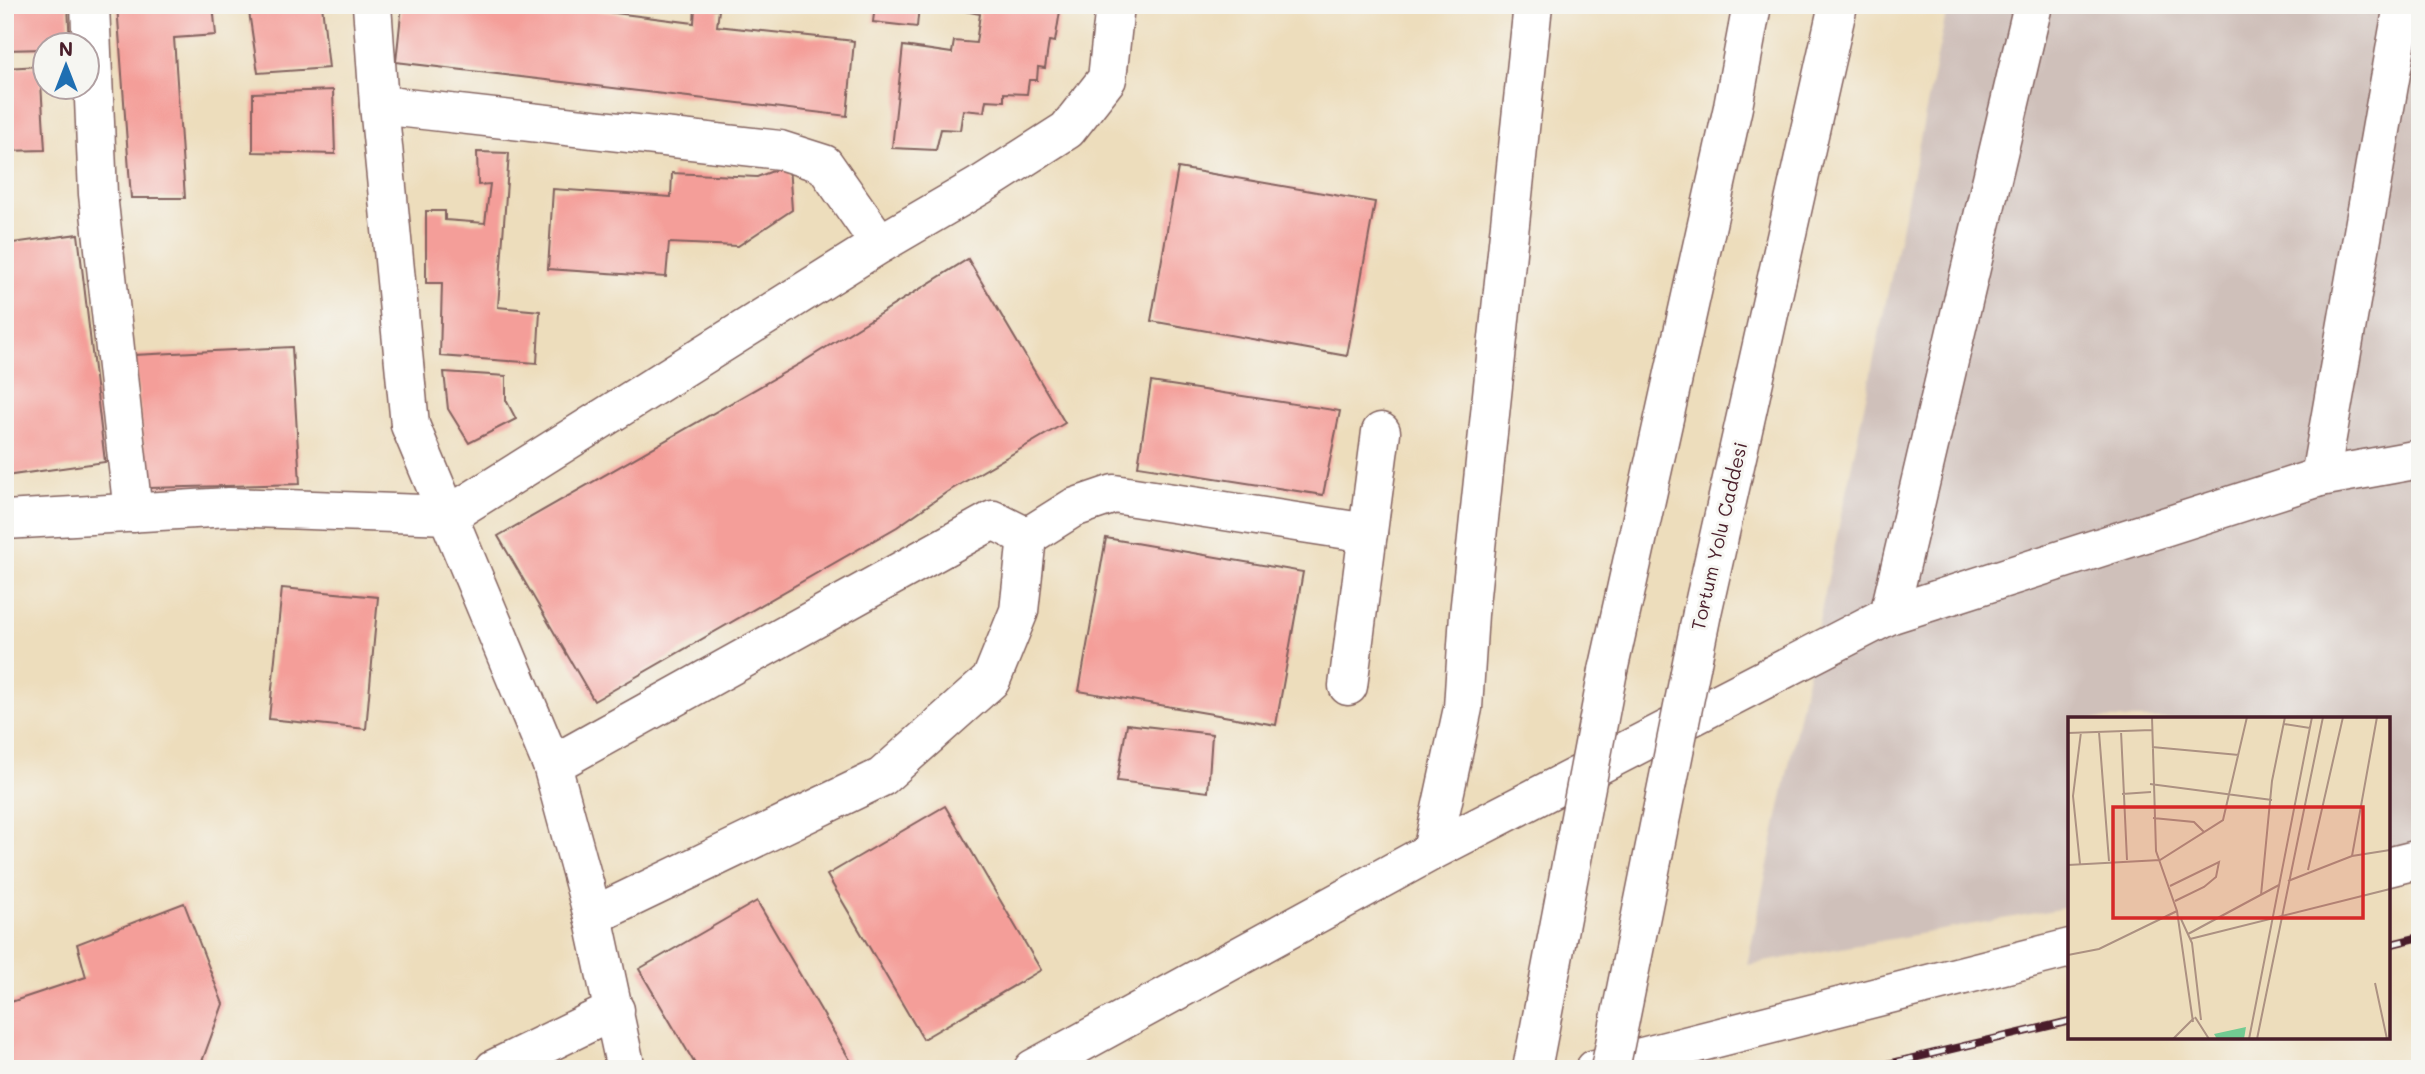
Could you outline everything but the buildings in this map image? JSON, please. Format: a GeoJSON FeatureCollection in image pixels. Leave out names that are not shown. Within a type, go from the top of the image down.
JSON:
{"type":"FeatureCollection","features":[{"type":"Feature","properties":{"kind":"main road"},"geometry":{"type":"LineString","coordinates":[[90,5],[98,194],[132,513]]}},
{"type":"Feature","properties":{"kind":"main road"},"geometry":{"type":"LineString","coordinates":[[372,5],[410,425],[552,765],[593,916],[626,1069]]}},
{"type":"Feature","properties":{"kind":"main road"},"geometry":{"type":"LineString","coordinates":[[5,520],[229,507],[449,515],[880,244],[981,185],[1067,130],[1107,79],[1115,5]]}},
{"type":"Feature","properties":{"kind":"main road"},"geometry":{"type":"LineString","coordinates":[[1432,851],[1463,708],[1469,614],[1534,5]]}},
{"type":"Feature","properties":{"kind":"main road"},"geometry":{"type":"LineString","coordinates":[[1532,1069],[1608,671],[1733,107],[1752,5]]}},
{"type":"Feature","properties":{"kind":"main road","name":"Tortum Yolu Caddesi"},"geometry":{"type":"LineString","coordinates":[[1609,1069],[1702,613],[1838,5]]}},
{"type":"Feature","properties":{"kind":"main road"},"geometry":{"type":"LineString","coordinates":[[1889,615],[2033,5]]}},
{"type":"Feature","properties":{"kind":"main road"},"geometry":{"type":"LineString","coordinates":[[2320,477],[2403,5]]}},
{"type":"Feature","properties":{"kind":"main road"},"geometry":{"type":"LineString","coordinates":[[379,105],[780,150],[824,164],[880,244]]}},
{"type":"Feature","properties":{"kind":"main road"},"geometry":{"type":"LineString","coordinates":[[1348,685],[1381,432]]}},
{"type":"Feature","properties":{"kind":"main road"},"geometry":{"type":"LineString","coordinates":[[1033,1069],[1432,851],[1889,615],[2320,477],[2420,459]]}},
{"type":"Feature","properties":{"kind":"main road"},"geometry":{"type":"LineString","coordinates":[[1027,537],[1073,508],[1114,494],[1368,533]]}},
{"type":"Feature","properties":{"kind":"main road"},"geometry":{"type":"LineString","coordinates":[[552,765],[993,520],[1027,537]]}},
{"type":"Feature","properties":{"kind":"main road"},"geometry":{"type":"LineString","coordinates":[[593,916],[882,777],[991,680],[1019,611],[1027,537]]}},
{"type":"Feature","properties":{"kind":"main road"},"geometry":{"type":"LineString","coordinates":[[2390,866],[2420,859]]}},
{"type":"Feature","properties":{"kind":"main road"},"geometry":{"type":"LineString","coordinates":[[1595,1069],[2068,949]]}},
{"type":"Feature","properties":{"kind":"main road"},"geometry":{"type":"LineString","coordinates":[[494,1069],[615,1010]]}},
{"type":"Feature","properties":{"kind":"main road"},"geometry":{"type":"LineString","coordinates":[[615,1010],[643,1069]]}},
{"type":"Feature","properties":{"kind":"shaded area"},"geometry":{"type":"Polygon","coordinates":[[[1948,5],[2420,5],[2420,844],[2390,850],[2390,717],[2068,717],[2068,907],[1747,965],[1948,5]]]}},
{"type":"Feature","properties":{"kind":"railway"},"geometry":{"type":"LineString","coordinates":[[2390,944],[2420,937]]}},
{"type":"Feature","properties":{"kind":"railway"},"geometry":{"type":"LineString","coordinates":[[1867,1069],[2068,1021]]}}]}
